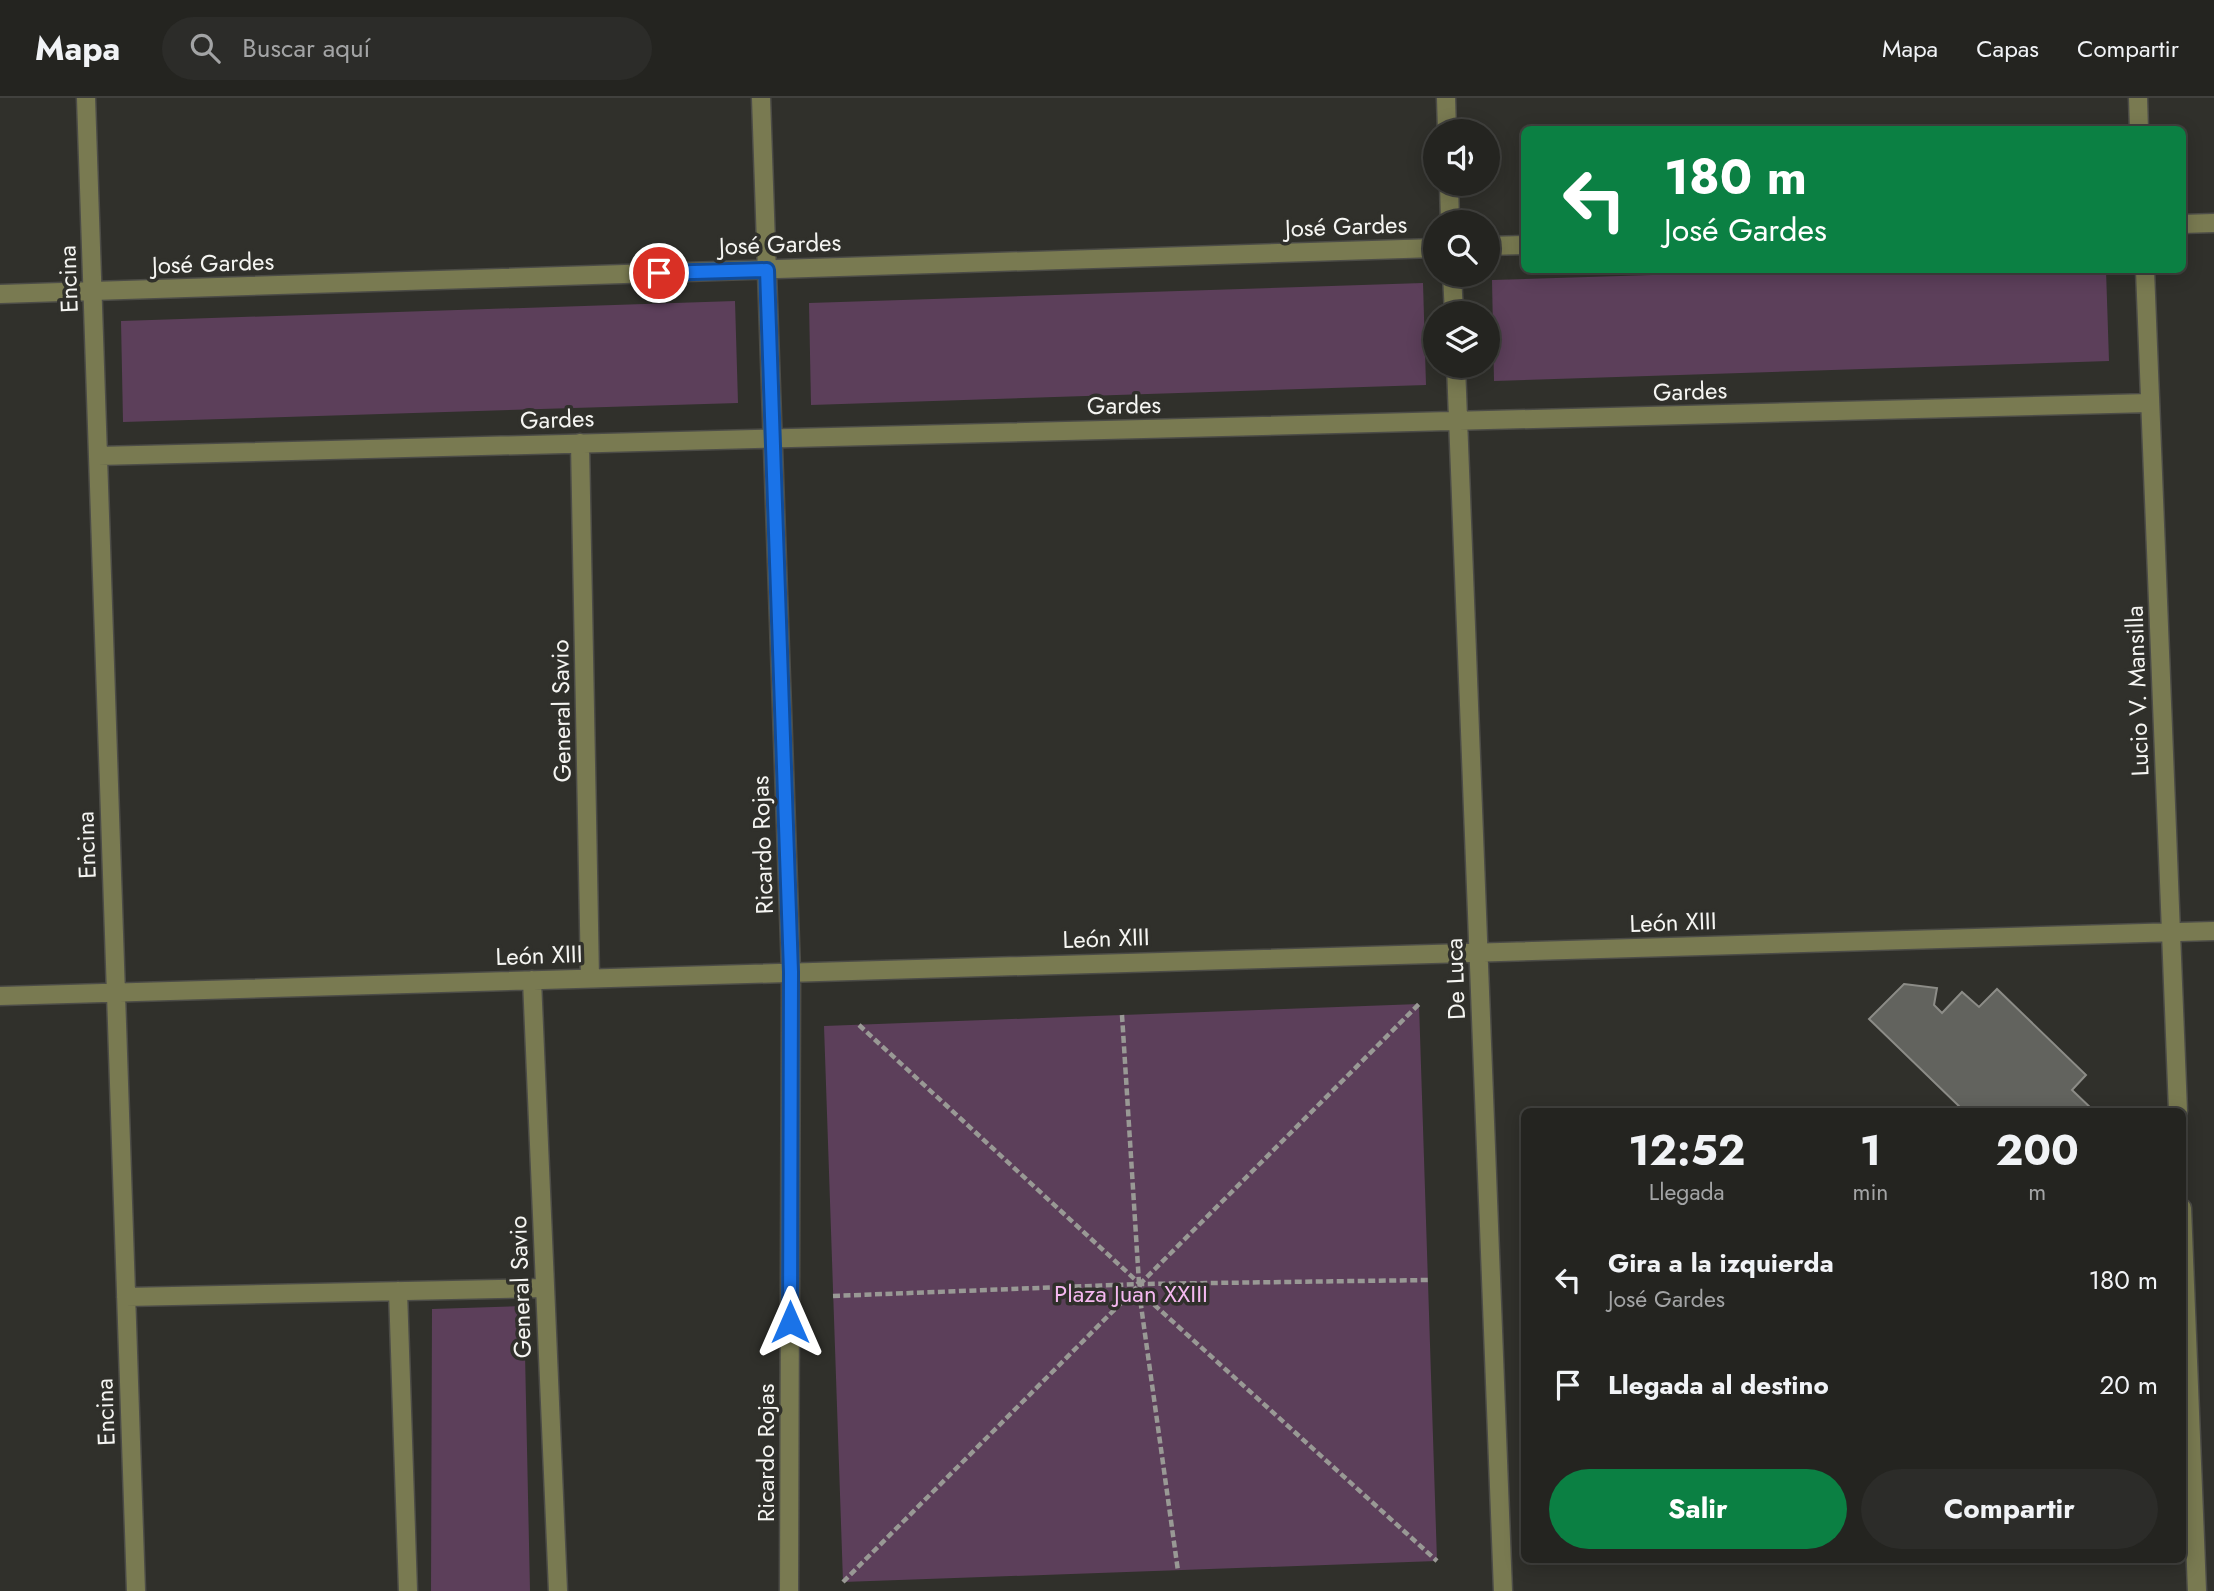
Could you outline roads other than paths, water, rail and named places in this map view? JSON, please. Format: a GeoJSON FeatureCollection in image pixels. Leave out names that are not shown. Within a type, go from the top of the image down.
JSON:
{"type":"FeatureCollection","features":[{"type":"Feature","properties":{"kind":"street","name":"Encina"},"geometry":{"type":"LineString","coordinates":[[86,98],[135,1591]]}},
{"type":"Feature","properties":{"kind":"street","name":"Ricardo Rojas"},"geometry":{"type":"LineString","coordinates":[[761,98],[791,972],[789,1591]]}},
{"type":"Feature","properties":{"kind":"street"},"geometry":{"type":"LineString","coordinates":[[1446,98],[1447,119]]}},
{"type":"Feature","properties":{"kind":"street"},"geometry":{"type":"LineString","coordinates":[[2138,98],[2139,126]]}},
{"type":"Feature","properties":{"kind":"street"},"geometry":{"type":"LineString","coordinates":[[2186,224],[2214,223]]}},
{"type":"Feature","properties":{"kind":"street"},"geometry":{"type":"LineString","coordinates":[[1500,246],[1521,245]]}},
{"type":"Feature","properties":{"kind":"street","name":"José Gardes"},"geometry":{"type":"LineString","coordinates":[[0,294],[1423,248]]}},
{"type":"Feature","properties":{"kind":"street","name":"Lucio V. Mansilla"},"geometry":{"type":"LineString","coordinates":[[2145,273],[2178,1108]]}},
{"type":"Feature","properties":{"kind":"street","name":"De Luca"},"geometry":{"type":"LineString","coordinates":[[1456,378],[1503,1591]]}},
{"type":"Feature","properties":{"kind":"street","name":"Gardes"},"geometry":{"type":"LineString","coordinates":[[98,456],[2150,403]]}},
{"type":"Feature","properties":{"kind":"street","name":"General Savio"},"geometry":{"type":"LineString","coordinates":[[580,443],[590,978]]}},
{"type":"Feature","properties":{"kind":"street","name":"León XIII"},"geometry":{"type":"LineString","coordinates":[[0,996],[2214,931]]}},
{"type":"Feature","properties":{"kind":"street","name":"General Savio"},"geometry":{"type":"LineString","coordinates":[[532,980],[558,1591]]}},
{"type":"Feature","properties":{"kind":"street"},"geometry":{"type":"LineString","coordinates":[[126,1297],[545,1288]]}},
{"type":"Feature","properties":{"kind":"street"},"geometry":{"type":"LineString","coordinates":[[398,1291],[408,1591]]}},
{"type":"Feature","properties":{"kind":"street"},"geometry":{"type":"LineString","coordinates":[[2186,1310],[2197,1591]]}},
{"type":"Feature","properties":{"kind":"park label","name":"Plaza Juan XXIII"},"geometry":{"type":"Point","coordinates":[1131,1293]}}]}
